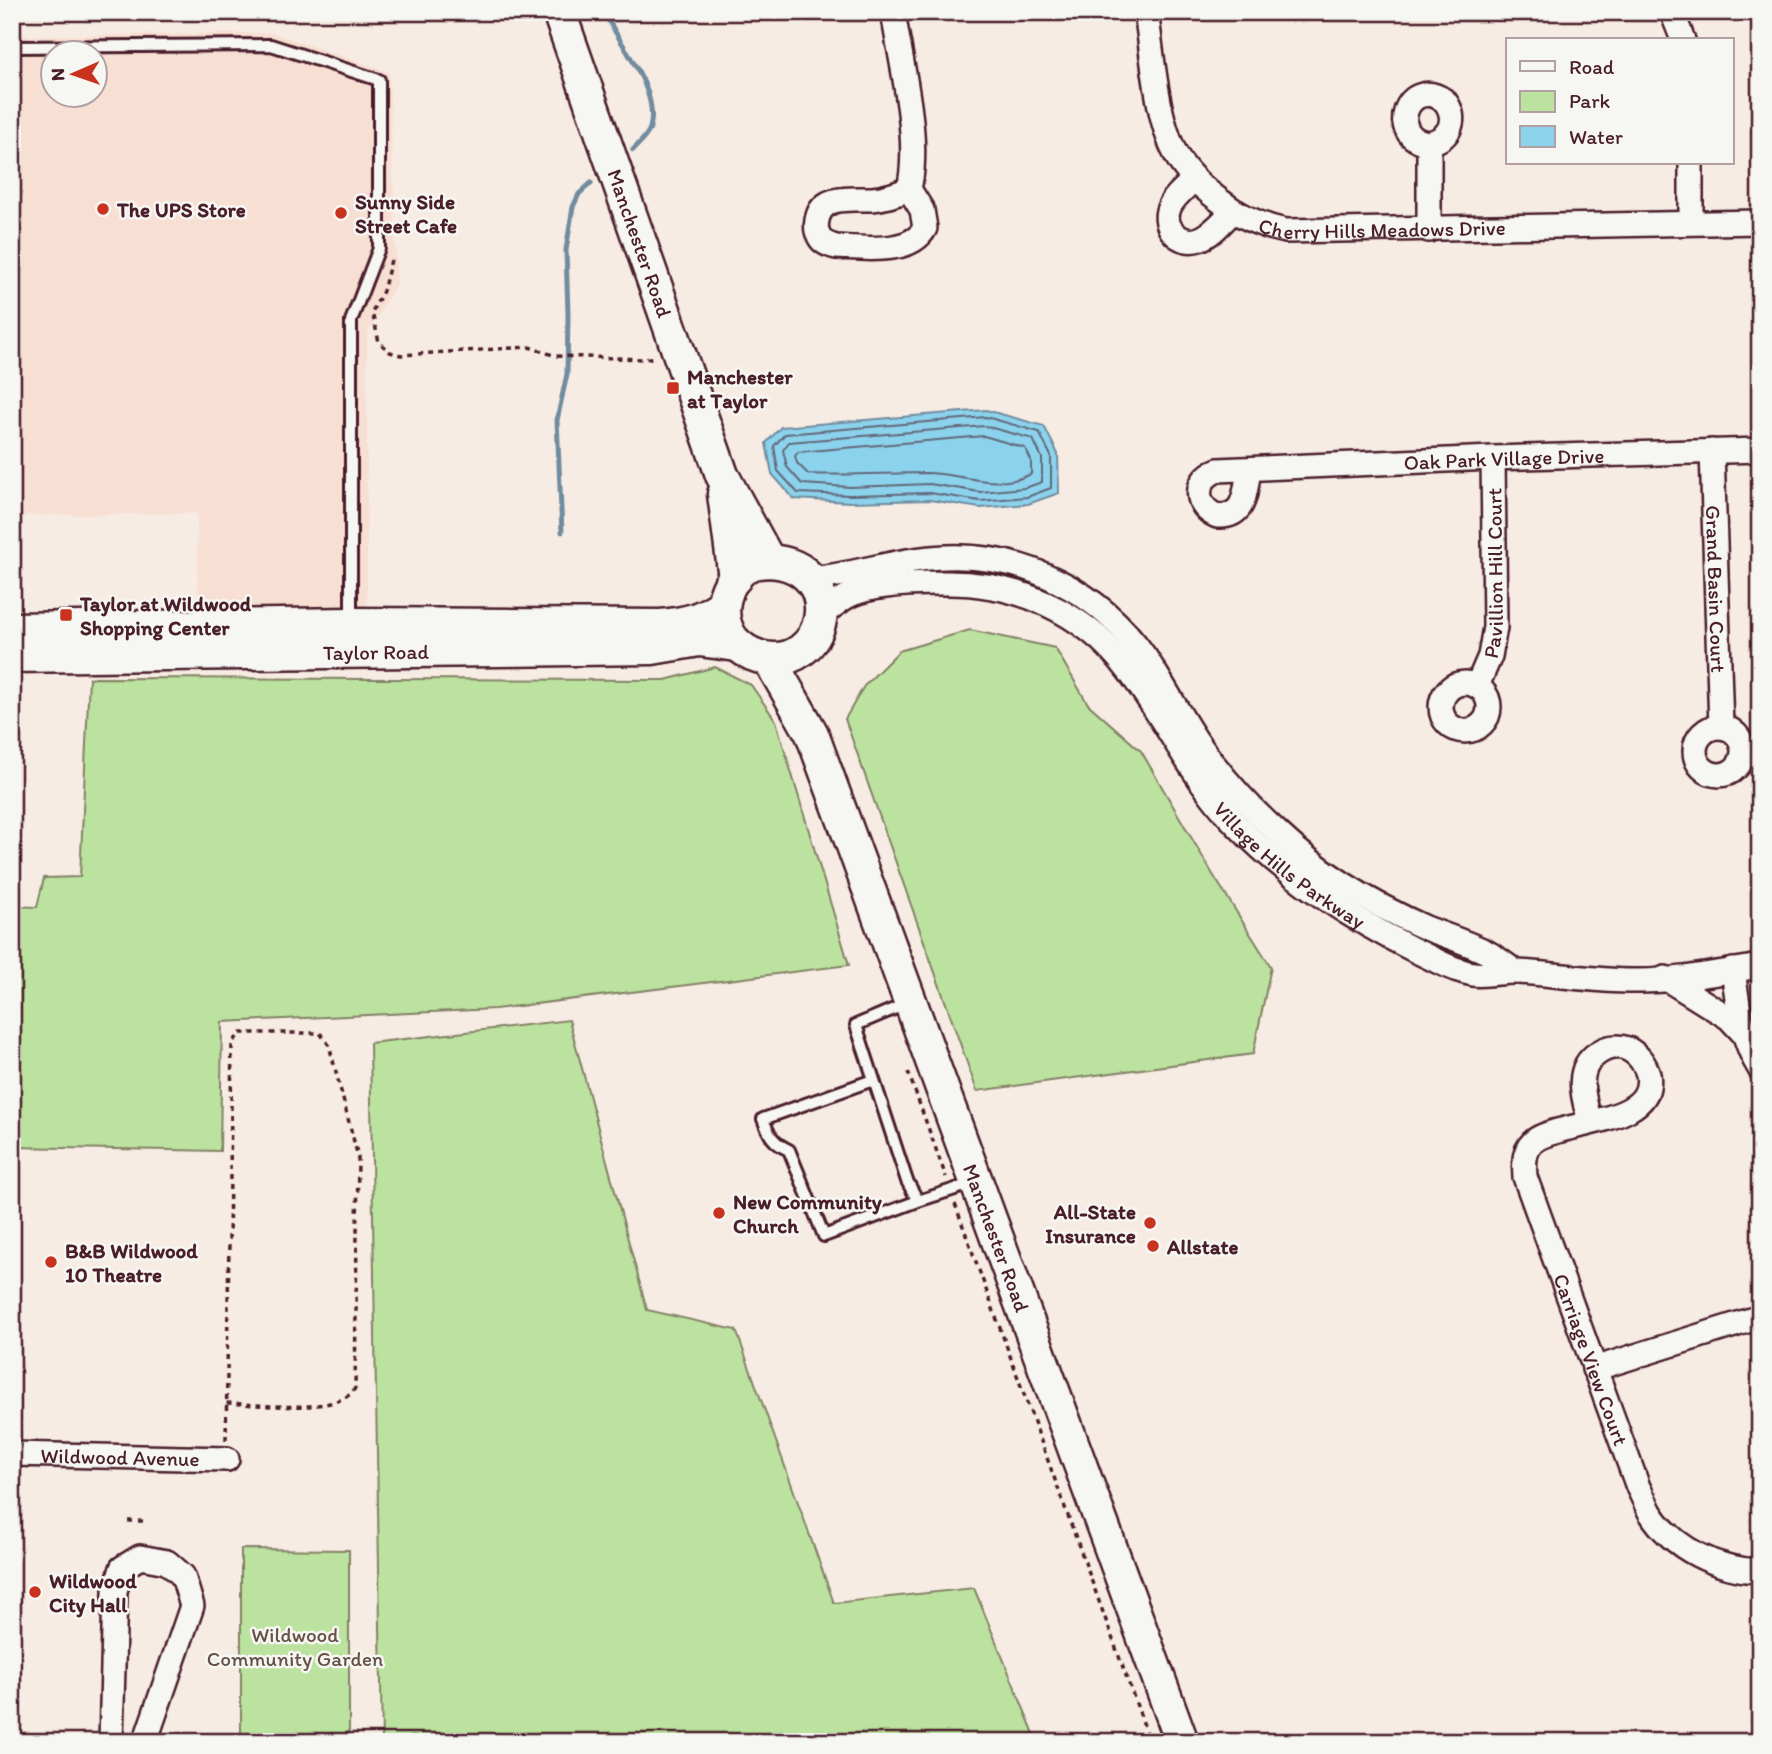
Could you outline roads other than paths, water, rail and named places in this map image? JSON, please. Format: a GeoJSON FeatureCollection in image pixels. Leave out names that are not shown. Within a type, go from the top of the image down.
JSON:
{"type":"FeatureCollection","features":[{"type":"Feature","properties":{"kind":"street","name":"Manchester Road"},"geometry":{"type":"LineString","coordinates":[[559,12],[722,475],[769,561]]}},
{"type":"Feature","properties":{"kind":"street"},"geometry":{"type":"LineString","coordinates":[[893,12],[913,144],[914,158],[909,189]]}},
{"type":"Feature","properties":{"kind":"street","name":"Cherry Hills Meadows Drive"},"geometry":{"type":"LineString","coordinates":[[1146,12],[1162,118],[1178,158],[1194,179],[1233,211],[1268,227],[1286,231],[1429,230],[1760,222]]}},
{"type":"Feature","properties":{"kind":"street"},"geometry":{"type":"LineString","coordinates":[[1672,12],[1682,38]]}},
{"type":"Feature","properties":{"kind":"street"},"geometry":{"type":"LineString","coordinates":[[1429,143],[1429,230]]}},
{"type":"Feature","properties":{"kind":"street"},"geometry":{"type":"LineString","coordinates":[[1691,164],[1691,222]]}},
{"type":"Feature","properties":{"kind":"street"},"geometry":{"type":"LineString","coordinates":[[1194,179],[1169,206],[1168,223],[1174,234],[1189,241],[1197,241],[1233,211]]}},
{"type":"Feature","properties":{"kind":"street","name":"Oak Park Village Drive"},"geometry":{"type":"LineString","coordinates":[[1249,469],[1760,450]]}},
{"type":"Feature","properties":{"kind":"street","name":"Grand Basin Court"},"geometry":{"type":"LineString","coordinates":[[1712,451],[1721,727]]}},
{"type":"Feature","properties":{"kind":"street","name":"Pavillion Hill Court"},"geometry":{"type":"LineString","coordinates":[[1477,686],[1490,656],[1495,627],[1493,458]]}},
{"type":"Feature","properties":{"kind":"street","name":"Manchester Road"},"geometry":{"type":"LineString","coordinates":[[722,475],[729,591]]}},
{"type":"Feature","properties":{"kind":"street","name":"Village Hills Parkway"},"geometry":{"type":"LineString","coordinates":[[810,579],[845,576],[945,556],[1018,565],[1052,576],[1106,611],[1137,664],[1182,755],[1235,823],[1302,883],[1374,928],[1438,962],[1475,974],[1516,972],[1608,981],[1642,981],[1747,968]]}},
{"type":"Feature","properties":{"kind":"street"},"geometry":{"type":"LineString","coordinates":[[785,562],[799,568],[810,579],[817,590],[821,615],[817,629],[803,648],[786,658],[769,659],[752,655],[737,645],[726,626],[729,591],[750,564],[785,562]]}},
{"type":"Feature","properties":{"kind":"street","name":"Village Hills Parkway"},"geometry":{"type":"LineString","coordinates":[[821,615],[850,595],[882,587],[919,583],[982,584],[1023,594],[1069,615],[1137,664]]}},
{"type":"Feature","properties":{"kind":"street","name":"Taylor Road"},"geometry":{"type":"LineString","coordinates":[[12,656],[352,637],[662,626],[705,618],[729,591]]}},
{"type":"Feature","properties":{"kind":"street","name":"Taylor Road"},"geometry":{"type":"LineString","coordinates":[[12,629],[652,648],[699,640],[737,645]]}},
{"type":"Feature","properties":{"kind":"street","name":"Manchester Road"},"geometry":{"type":"LineString","coordinates":[[803,648],[811,734]]}},
{"type":"Feature","properties":{"kind":"street","name":"Manchester Road"},"geometry":{"type":"LineString","coordinates":[[769,659],[811,734],[911,1002],[964,1186],[1182,1742]]}},
{"type":"Feature","properties":{"kind":"street"},"geometry":{"type":"LineString","coordinates":[[1747,968],[1752,1034],[1749,1053],[1760,1069]]}},
{"type":"Feature","properties":{"kind":"street"},"geometry":{"type":"LineString","coordinates":[[1665,978],[1752,1034]]}},
{"type":"Feature","properties":{"kind":"street","name":"Carriage View Court"},"geometry":{"type":"LineString","coordinates":[[1590,1122],[1536,1140],[1527,1149],[1525,1177],[1638,1487],[1650,1512],[1665,1531],[1700,1556],[1719,1564],[1760,1571]]}},
{"type":"Feature","properties":{"kind":"street"},"geometry":{"type":"LineString","coordinates":[[1594,1369],[1760,1317]]}},
{"type":"Feature","properties":{"kind":"street","name":"Wildwood Avenue"},"geometry":{"type":"LineString","coordinates":[[12,1454],[222,1451]]}},
{"type":"Feature","properties":{"kind":"street"},"geometry":{"type":"LineString","coordinates":[[111,1742],[115,1591],[122,1568],[140,1557],[167,1562],[183,1576],[192,1606],[145,1742]]}},
{"type":"Feature","properties":{"kind":"lane"},"geometry":{"type":"LineString","coordinates":[[12,47],[271,45],[379,80],[379,248],[351,321],[352,637]]}},
{"type":"Feature","properties":{"kind":"lane"},"geometry":{"type":"LineString","coordinates":[[911,1002],[856,1025],[906,1181],[918,1201]]}},
{"type":"Feature","properties":{"kind":"lane"},"geometry":{"type":"LineString","coordinates":[[873,1080],[763,1119],[769,1136],[775,1143],[789,1150],[824,1236],[964,1186]]}},
{"type":"Feature","properties":{"kind":"water"},"geometry":{"type":"Polygon","coordinates":[[[986,410],[1044,426],[1058,454],[1059,493],[1028,504],[980,508],[930,500],[850,502],[794,499],[772,474],[766,443],[781,427],[986,410]]]}},
{"type":"Feature","properties":{"kind":"waterway"},"geometry":{"type":"LineString","coordinates":[[604,12],[637,68],[649,98],[652,113],[650,128],[633,150]]}},
{"type":"Feature","properties":{"kind":"waterway"},"geometry":{"type":"LineString","coordinates":[[562,532],[557,420],[567,374],[566,250],[573,207],[579,194],[591,183]]}},
{"type":"Feature","properties":{"kind":"place","name":"The UPS Store"},"geometry":{"type":"Point","coordinates":[103,209]}},
{"type":"Feature","properties":{"kind":"place","name":"Sunny Side Street Cafe"},"geometry":{"type":"Point","coordinates":[341,213]}},
{"type":"Feature","properties":{"kind":"place","name":"Manchester at Taylor"},"geometry":{"type":"Point","coordinates":[673,388]}},
{"type":"Feature","properties":{"kind":"place","name":"Taylor at Wildwood Shopping Center"},"geometry":{"type":"Point","coordinates":[66,615]}},
{"type":"Feature","properties":{"kind":"place","name":"New Community Church"},"geometry":{"type":"Point","coordinates":[719,1213]}},
{"type":"Feature","properties":{"kind":"place","name":"All-State Insurance"},"geometry":{"type":"Point","coordinates":[1150,1223]}},
{"type":"Feature","properties":{"kind":"place","name":"Allstate"},"geometry":{"type":"Point","coordinates":[1153,1246]}},
{"type":"Feature","properties":{"kind":"place","name":"B&B Wildwood 10 Theatre"},"geometry":{"type":"Point","coordinates":[51,1262]}},
{"type":"Feature","properties":{"kind":"place","name":"Wildwood City Hall"},"geometry":{"type":"Point","coordinates":[35,1592]}},
{"type":"Feature","properties":{"kind":"park label","name":"Wildwood Community Garden"},"geometry":{"type":"Point","coordinates":[295,1646]}}]}
